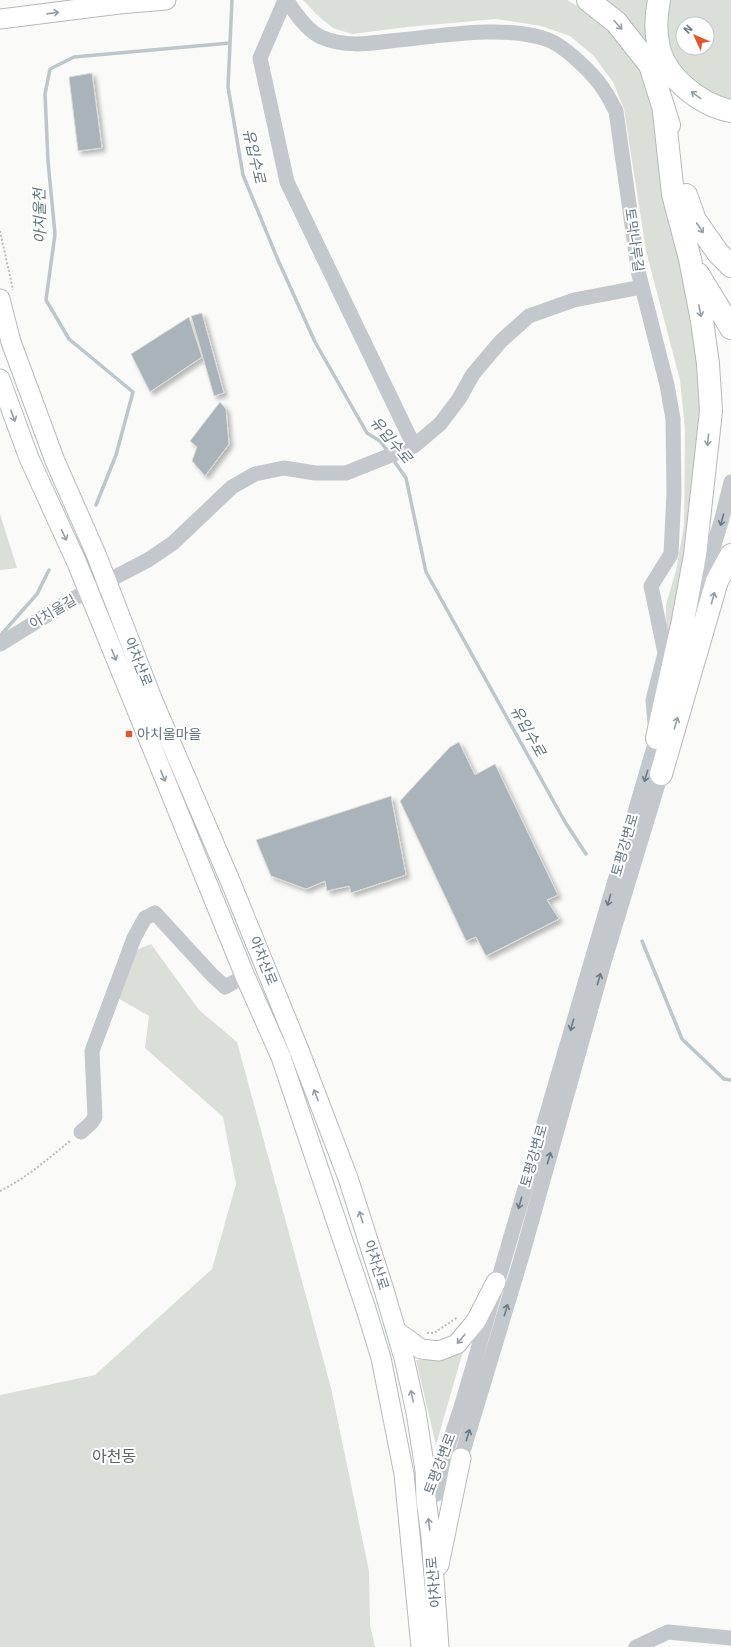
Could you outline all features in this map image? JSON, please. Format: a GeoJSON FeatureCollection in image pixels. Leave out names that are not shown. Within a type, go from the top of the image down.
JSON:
{"type":"FeatureCollection","features":[{"type":"Feature","properties":{"kind":"highway"},"geometry":{"type":"LineString","coordinates":[[588,0],[616,22],[650,65],[675,143],[683,188],[695,220],[718,254],[731,266]]}},
{"type":"Feature","properties":{"kind":"highway"},"geometry":{"type":"LineString","coordinates":[[659,0],[656,19],[658,45],[668,68],[682,84],[698,98],[717,108],[731,111]]}},
{"type":"Feature","properties":{"kind":"highway"},"geometry":{"type":"LineString","coordinates":[[657,738],[683,620],[695,556],[711,411],[708,364],[690,259],[673,194],[664,112]]}},
{"type":"Feature","properties":{"kind":"highway"},"geometry":{"type":"LineString","coordinates":[[690,259],[731,328]]}},
{"type":"Feature","properties":{"kind":"highway"},"geometry":{"type":"LineString","coordinates":[[662,774],[718,581],[731,555]]}},
{"type":"Feature","properties":{"kind":"main road"},"geometry":{"type":"LineString","coordinates":[[0,19],[119,4],[166,0]]}},
{"type":"Feature","properties":{"kind":"main road"},"geometry":{"type":"LineString","coordinates":[[0,26],[20,17]]}},
{"type":"Feature","properties":{"kind":"main road","name":"아차산로"},"geometry":{"type":"LineString","coordinates":[[0,299],[11,342],[52,454],[96,554],[153,701],[232,882],[348,1178],[404,1358],[417,1419],[425,1470],[426,1500],[439,1647]]}},
{"type":"Feature","properties":{"kind":"main road","name":"아차산로"},"geometry":{"type":"LineString","coordinates":[[0,379],[29,458],[88,592],[246,976],[281,1057],[381,1358],[404,1474],[421,1647]]}},
{"type":"Feature","properties":{"kind":"main road"},"geometry":{"type":"LineString","coordinates":[[396,1331],[421,1349],[439,1351],[457,1344],[476,1321],[496,1282]]}},
{"type":"Feature","properties":{"kind":"main road"},"geometry":{"type":"LineString","coordinates":[[434,1588],[461,1458]]}},
{"type":"Feature","properties":{"kind":"street","name":"토막나루길"},"geometry":{"type":"LineString","coordinates":[[285,0],[310,30],[321,37],[352,45],[492,31],[518,33],[547,39],[569,52],[604,89],[616,111],[634,231],[635,249],[642,287],[667,385],[673,419],[674,493],[671,554],[651,586],[665,653],[653,700],[662,774]]}},
{"type":"Feature","properties":{"kind":"street"},"geometry":{"type":"LineString","coordinates":[[285,0],[260,58],[286,182],[412,447]]}},
{"type":"Feature","properties":{"kind":"street","name":"아치울길"},"geometry":{"type":"LineString","coordinates":[[0,644],[88,592],[148,560],[173,543],[232,487],[255,474],[284,468],[315,473],[346,473],[412,447],[440,424],[459,399],[473,374],[501,341],[529,316],[574,300],[642,287]]}},
{"type":"Feature","properties":{"kind":"street","name":"토평강변로"},"geometry":{"type":"LineString","coordinates":[[426,1500],[436,1484],[462,1404],[496,1282],[721,522],[731,482]]}},
{"type":"Feature","properties":{"kind":"street","name":"토평강변로"},"geometry":{"type":"LineString","coordinates":[[426,1500],[443,1491],[461,1458],[521,1259],[604,962],[662,774]]}},
{"type":"Feature","properties":{"kind":"street"},"geometry":{"type":"LineString","coordinates":[[81,1132],[95,1117],[92,1051],[134,938],[145,918],[156,913],[212,975],[225,987],[246,976]]}},
{"type":"Feature","properties":{"kind":"street"},"geometry":{"type":"LineString","coordinates":[[406,1504],[426,1500]]}},
{"type":"Feature","properties":{"kind":"street"},"geometry":{"type":"LineString","coordinates":[[636,1647],[668,1632],[731,1638]]}},
{"type":"Feature","properties":{"kind":"path"},"geometry":{"type":"LineString","coordinates":[[0,1191],[33,1172],[81,1132]]}},
{"type":"Feature","properties":{"kind":"shaded area"},"geometry":{"type":"Polygon","coordinates":[[[303,0],[567,0],[595,16],[632,54],[650,89],[706,384],[674,643],[667,633],[666,605],[676,570],[684,526],[685,429],[680,380],[646,251],[624,109],[613,82],[593,55],[570,36],[541,26],[496,19],[407,27],[352,34],[333,28],[316,14],[303,0]]]}},
{"type":"Feature","properties":{"kind":"shaded area"},"geometry":{"type":"Polygon","coordinates":[[[604,0],[652,0],[654,56],[604,0]]]}},
{"type":"Feature","properties":{"kind":"shaded area"},"geometry":{"type":"Polygon","coordinates":[[[664,0],[731,0],[731,102],[693,85],[670,55],[664,0]]]}},
{"type":"Feature","properties":{"kind":"shaded area"},"geometry":{"type":"Polygon","coordinates":[[[0,514],[17,568],[0,570],[0,514]]]}},
{"type":"Feature","properties":{"kind":"shaded area"},"geometry":{"type":"Polygon","coordinates":[[[151,944],[199,1010],[237,1042],[331,1388],[369,1571],[370,1625],[375,1647],[0,1647],[0,1395],[95,1375],[212,1269],[236,1184],[223,1117],[145,1048],[149,1016],[109,993],[128,953],[151,944]]]}},
{"type":"Feature","properties":{"kind":"shaded area"},"geometry":{"type":"Polygon","coordinates":[[[464,1348],[436,1445],[416,1360],[441,1358],[464,1348]]]}},
{"type":"Feature","properties":{"kind":"building"},"geometry":{"type":"Polygon","coordinates":[[[92,73],[102,148],[78,151],[69,77],[92,73]]]}},
{"type":"Feature","properties":{"kind":"building"},"geometry":{"type":"Polygon","coordinates":[[[202,313],[224,393],[214,396],[191,316],[202,313]]]}},
{"type":"Feature","properties":{"kind":"building"},"geometry":{"type":"Polygon","coordinates":[[[189,317],[202,357],[150,392],[131,354],[189,317]]]}},
{"type":"Feature","properties":{"kind":"building"},"geometry":{"type":"Polygon","coordinates":[[[220,402],[226,409],[229,444],[205,476],[192,461],[197,447],[190,441],[220,402]]]}},
{"type":"Feature","properties":{"kind":"building"},"geometry":{"type":"Polygon","coordinates":[[[459,742],[475,775],[495,764],[558,895],[547,900],[559,919],[486,956],[476,937],[466,941],[400,801],[450,747],[459,742]]]}},
{"type":"Feature","properties":{"kind":"building"},"geometry":{"type":"Polygon","coordinates":[[[391,796],[406,875],[351,893],[349,886],[327,891],[325,881],[306,889],[271,876],[256,840],[391,796]]]}},
{"type":"Feature","properties":{"kind":"waterway","name":"유입수로"},"geometry":{"type":"LineString","coordinates":[[232,0],[228,87],[243,175],[278,260],[315,342],[367,433],[380,441],[389,453]]}},
{"type":"Feature","properties":{"kind":"waterway","name":"아치울천"},"geometry":{"type":"LineString","coordinates":[[96,505],[116,455],[133,392],[69,339],[46,300],[55,234],[48,161],[45,94],[50,69],[74,57],[230,43]]}},
{"type":"Feature","properties":{"kind":"waterway","name":"유입수로"},"geometry":{"type":"LineString","coordinates":[[392,458],[406,478],[426,572],[565,822],[586,854]]}},
{"type":"Feature","properties":{"kind":"waterway","name":"아치울천"},"geometry":{"type":"LineString","coordinates":[[0,636],[37,594],[49,570]]}},
{"type":"Feature","properties":{"kind":"waterway","name":"유입수로"},"geometry":{"type":"LineString","coordinates":[[642,941],[682,1039],[724,1079],[731,1080]]}},
{"type":"Feature","properties":{"kind":"place","name":"아치울마을"},"geometry":{"type":"Point","coordinates":[129,734]}},
{"type":"Feature","properties":{"kind":"district","name":"아천동"},"geometry":{"type":"Point","coordinates":[114,1457]}}]}
